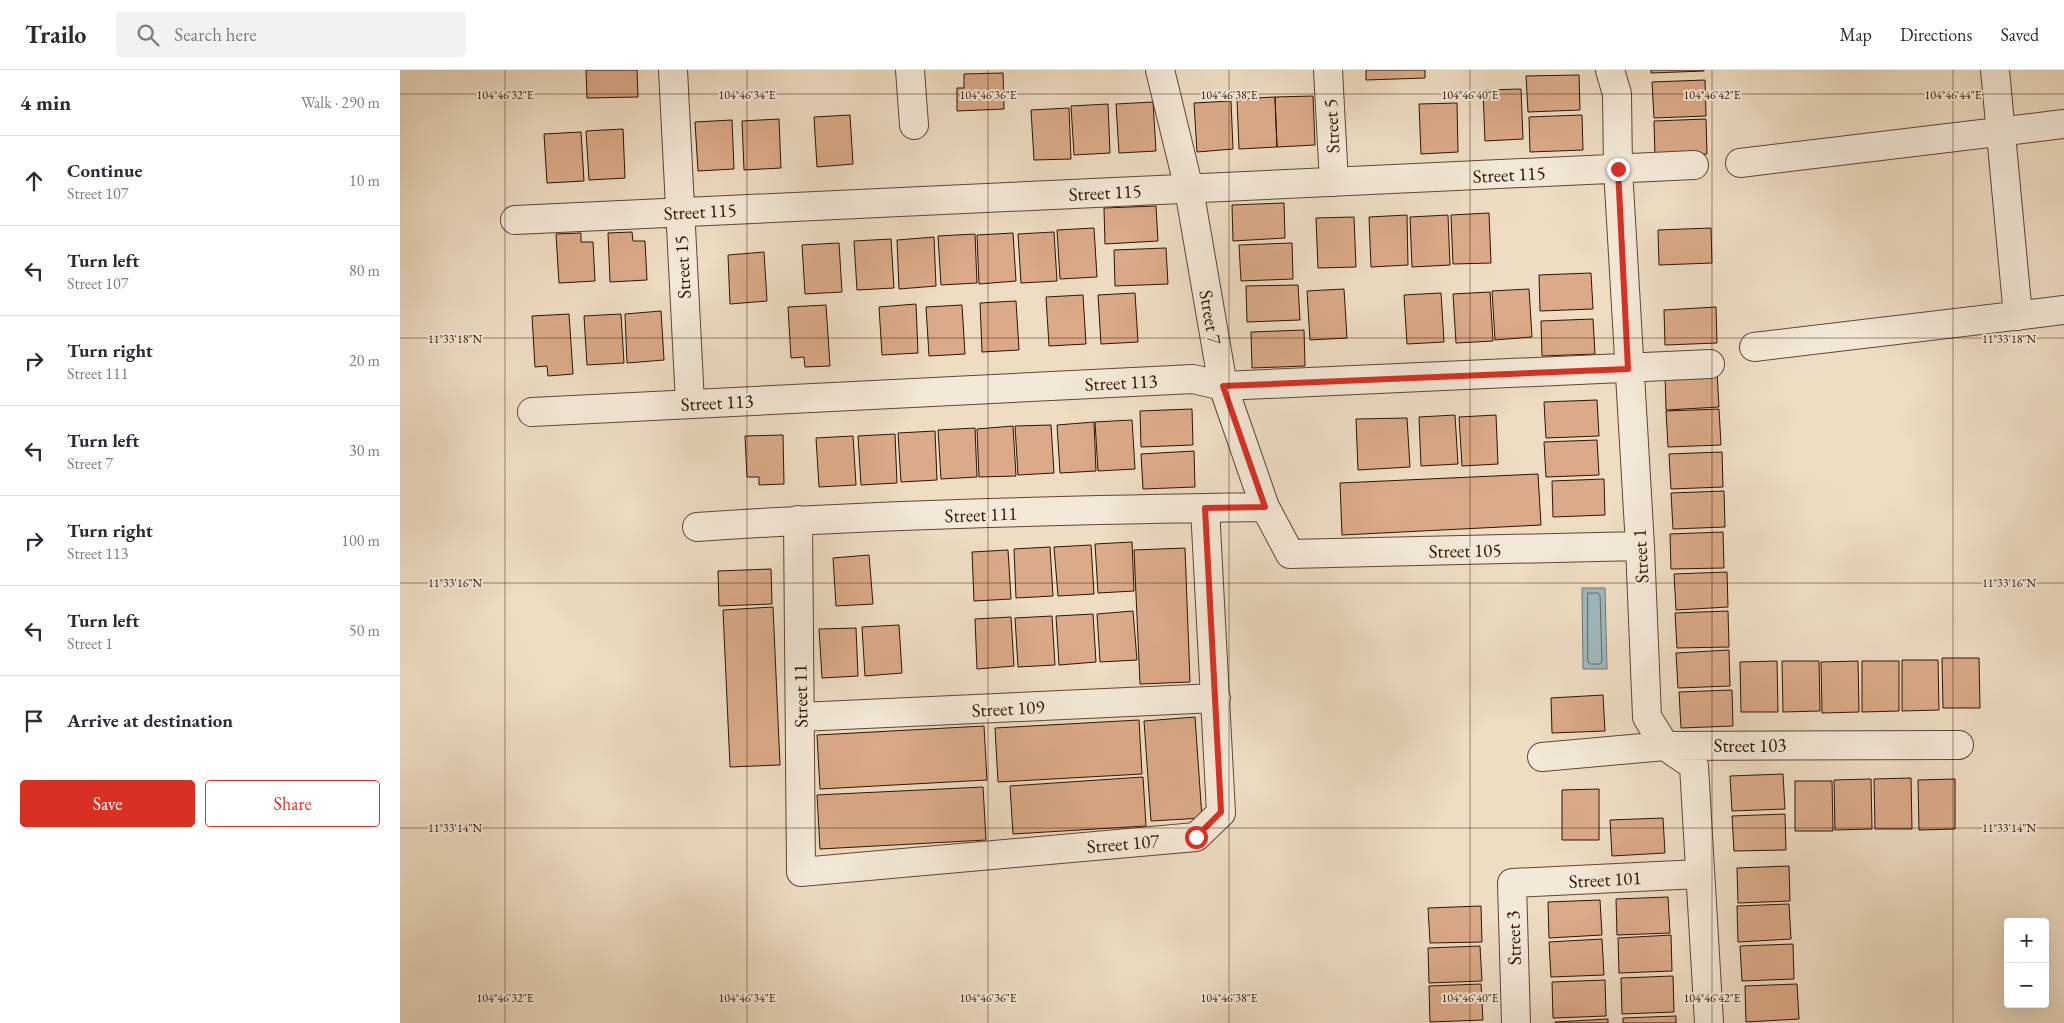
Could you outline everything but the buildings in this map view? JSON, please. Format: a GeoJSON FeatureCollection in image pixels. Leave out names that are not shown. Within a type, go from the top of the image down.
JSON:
{"type":"FeatureCollection","features":[{"type":"Feature","properties":{"kind":"street","name":"Street 15"},"geometry":{"type":"LineString","coordinates":[[673,70],[690,404]]}},
{"type":"Feature","properties":{"kind":"street"},"geometry":{"type":"LineString","coordinates":[[910,70],[914,125]]}},
{"type":"Feature","properties":{"kind":"street","name":"Street 7"},"geometry":{"type":"LineString","coordinates":[[1160,70],[1189,189],[1223,386],[1265,507],[1290,554]]}},
{"type":"Feature","properties":{"kind":"street","name":"Street 5"},"geometry":{"type":"LineString","coordinates":[[1328,70],[1334,182]]}},
{"type":"Feature","properties":{"kind":"street","name":"Street 1"},"geometry":{"type":"LineString","coordinates":[[1610,70],[1617,94],[1618,169],[1628,369],[1640,546],[1647,716],[1665,746],[1694,766],[1709,1023]]}},
{"type":"Feature","properties":{"kind":"street"},"geometry":{"type":"LineString","coordinates":[[1995,70],[2018,316]]}},
{"type":"Feature","properties":{"kind":"street"},"geometry":{"type":"LineString","coordinates":[[1740,164],[2064,124]]}},
{"type":"Feature","properties":{"kind":"street","name":"Street 115"},"geometry":{"type":"LineString","coordinates":[[515,220],[1694,165]]}},
{"type":"Feature","properties":{"kind":"street"},"geometry":{"type":"LineString","coordinates":[[1754,347],[2064,310]]}},
{"type":"Feature","properties":{"kind":"street","name":"Street 113"},"geometry":{"type":"LineString","coordinates":[[532,412],[1193,379],[1223,386],[1710,364]]}},
{"type":"Feature","properties":{"kind":"street","name":"Street 111"},"geometry":{"type":"LineString","coordinates":[[697,527],[798,520],[1265,507]]}},
{"type":"Feature","properties":{"kind":"street","name":"Street 107"},"geometry":{"type":"LineString","coordinates":[[801,872],[1196,837],[1221,812],[1205,508]]}},
{"type":"Feature","properties":{"kind":"street","name":"Street 11"},"geometry":{"type":"LineString","coordinates":[[798,520],[801,872]]}},
{"type":"Feature","properties":{"kind":"street","name":"Street 105"},"geometry":{"type":"LineString","coordinates":[[1290,554],[1640,546]]}},
{"type":"Feature","properties":{"kind":"street","name":"Street 109"},"geometry":{"type":"LineString","coordinates":[[800,717],[1216,698]]}},
{"type":"Feature","properties":{"kind":"street","name":"Street 103"},"geometry":{"type":"LineString","coordinates":[[1542,757],[1665,746],[1959,745]]}},
{"type":"Feature","properties":{"kind":"street","name":"Street 101"},"geometry":{"type":"LineString","coordinates":[[1512,883],[1699,874]]}},
{"type":"Feature","properties":{"kind":"street","name":"Street 3"},"geometry":{"type":"LineString","coordinates":[[1512,883],[1516,1023]]}},
{"type":"Feature","properties":{"kind":"water"},"geometry":{"type":"Polygon","coordinates":[[[1582,588],[1605,588],[1607,669],[1583,669],[1582,588]]]}},
{"type":"Feature","properties":{"kind":"route"},"geometry":{"type":"LineString","coordinates":[[1196,837],[1221,812],[1205,508],[1265,507],[1223,386],[1628,369],[1618,169]]}}]}
